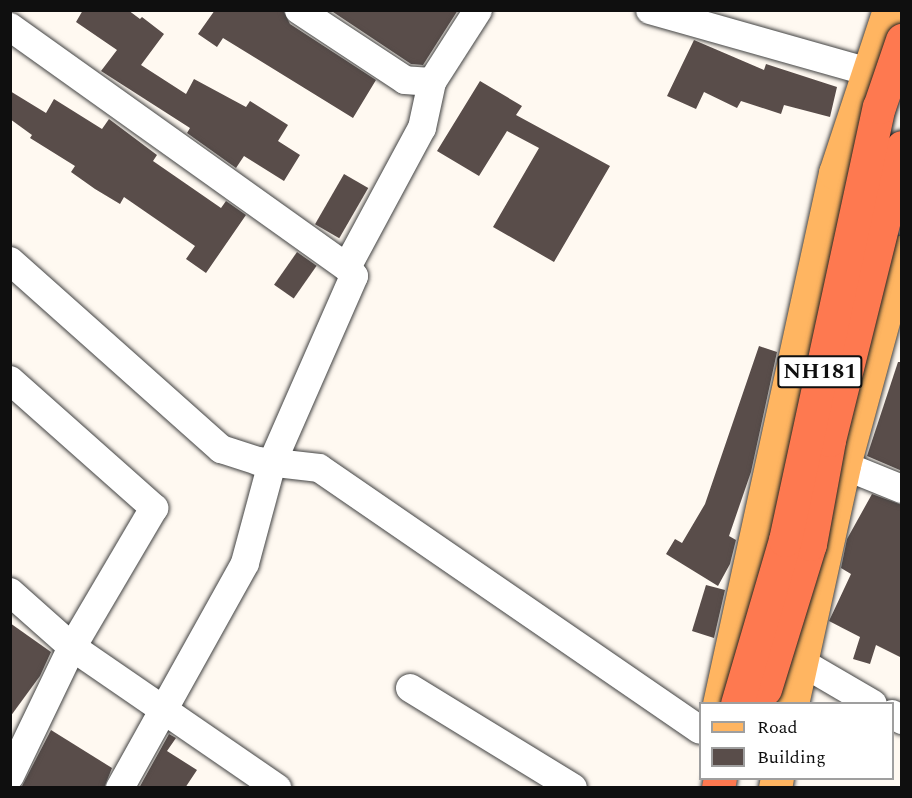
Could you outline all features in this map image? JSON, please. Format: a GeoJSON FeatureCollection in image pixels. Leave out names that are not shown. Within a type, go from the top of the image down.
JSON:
{"type":"FeatureCollection","features":[{"type":"Feature","properties":{"kind":"highway","name":"NH181"},"geometry":{"type":"LineString","coordinates":[[738,702],[785,540],[879,107],[902,40]]}},
{"type":"Feature","properties":{"kind":"highway","name":"NH181"},"geometry":{"type":"LineString","coordinates":[[761,702],[810,544],[829,440],[902,147]]}},
{"type":"Feature","properties":{"kind":"main road"},"geometry":{"type":"LineString","coordinates":[[719,702],[836,173],[889,10]]}},
{"type":"Feature","properties":{"kind":"main road"},"geometry":{"type":"LineString","coordinates":[[792,702],[844,465],[902,252]]}},
{"type":"Feature","properties":{"kind":"street"},"geometry":{"type":"LineString","coordinates":[[299,10],[405,80],[432,82]]}},
{"type":"Feature","properties":{"kind":"street"},"geometry":{"type":"LineString","coordinates":[[347,267],[422,128],[432,82],[478,10]]}},
{"type":"Feature","properties":{"kind":"street"},"geometry":{"type":"LineString","coordinates":[[650,10],[869,72]]}},
{"type":"Feature","properties":{"kind":"street"},"geometry":{"type":"LineString","coordinates":[[10,27],[347,267],[354,276],[272,463],[245,563],[120,788]]}},
{"type":"Feature","properties":{"kind":"street"},"geometry":{"type":"LineString","coordinates":[[10,261],[221,449],[272,463],[319,468],[699,729]]}},
{"type":"Feature","properties":{"kind":"street"},"geometry":{"type":"LineString","coordinates":[[10,380],[154,508],[72,648],[10,776]]}},
{"type":"Feature","properties":{"kind":"street"},"geometry":{"type":"LineString","coordinates":[[776,439],[902,489]]}},
{"type":"Feature","properties":{"kind":"street"},"geometry":{"type":"LineString","coordinates":[[10,592],[72,648],[277,788]]}},
{"type":"Feature","properties":{"kind":"street"},"geometry":{"type":"LineString","coordinates":[[801,662],[870,702]]}},
{"type":"Feature","properties":{"kind":"street"},"geometry":{"type":"LineString","coordinates":[[410,688],[573,788]]}},
{"type":"Feature","properties":{"kind":"building"},"geometry":{"type":"Polygon","coordinates":[[[83,10],[128,10],[140,19],[142,17],[164,34],[141,65],[186,94],[194,79],[246,107],[250,101],[288,125],[278,141],[300,155],[284,181],[244,156],[236,168],[187,133],[190,128],[101,71],[117,50],[76,22],[83,10]]]}},
{"type":"Feature","properties":{"kind":"building"},"geometry":{"type":"Polygon","coordinates":[[[215,10],[283,10],[290,24],[376,80],[353,118],[223,38],[217,47],[198,34],[215,10]]]}},
{"type":"Feature","properties":{"kind":"building"},"geometry":{"type":"Polygon","coordinates":[[[330,10],[458,10],[423,65],[411,64],[330,10]]]}},
{"type":"Feature","properties":{"kind":"building"},"geometry":{"type":"Polygon","coordinates":[[[694,40],[764,70],[766,64],[837,87],[830,117],[784,105],[781,114],[741,101],[737,108],[704,92],[696,109],[667,96],[694,40]]]}},
{"type":"Feature","properties":{"kind":"building"},"geometry":{"type":"Polygon","coordinates":[[[480,81],[522,106],[516,115],[610,166],[554,262],[493,227],[539,148],[507,131],[479,176],[437,151],[480,81]]]}},
{"type":"Feature","properties":{"kind":"building"},"geometry":{"type":"Polygon","coordinates":[[[10,91],[46,113],[54,99],[102,129],[109,119],[157,155],[153,161],[221,208],[226,201],[246,215],[206,273],[186,259],[195,246],[124,197],[120,204],[95,189],[71,172],[75,166],[30,138],[32,135],[10,119],[10,91]]]}},
{"type":"Feature","properties":{"kind":"building"},"geometry":{"type":"Polygon","coordinates":[[[344,174],[368,188],[339,238],[315,224],[344,174]]]}},
{"type":"Feature","properties":{"kind":"building"},"geometry":{"type":"Polygon","coordinates":[[[297,252],[317,266],[294,299],[274,285],[297,252]]]}},
{"type":"Feature","properties":{"kind":"building"},"geometry":{"type":"Polygon","coordinates":[[[759,346],[777,352],[751,472],[729,536],[736,540],[730,564],[718,586],[666,554],[675,539],[682,543],[705,504],[759,346]]]}},
{"type":"Feature","properties":{"kind":"building"},"geometry":{"type":"Polygon","coordinates":[[[898,362],[902,362],[902,471],[867,456],[898,362]]]}},
{"type":"Feature","properties":{"kind":"building"},"geometry":{"type":"Polygon","coordinates":[[[872,494],[902,505],[902,658],[876,645],[870,664],[853,659],[860,637],[829,621],[851,574],[841,568],[847,539],[872,494]]]}},
{"type":"Feature","properties":{"kind":"building"},"geometry":{"type":"Polygon","coordinates":[[[706,585],[725,590],[714,638],[692,631],[706,585]]]}},
{"type":"Feature","properties":{"kind":"building"},"geometry":{"type":"Polygon","coordinates":[[[10,623],[51,652],[40,676],[10,717],[10,623]]]}},
{"type":"Feature","properties":{"kind":"building"},"geometry":{"type":"Polygon","coordinates":[[[51,730],[112,768],[104,788],[21,788],[51,730]]]}},
{"type":"Feature","properties":{"kind":"building"},"geometry":{"type":"Polygon","coordinates":[[[169,734],[176,738],[167,751],[197,770],[185,788],[139,788],[169,734]]]}}]}
